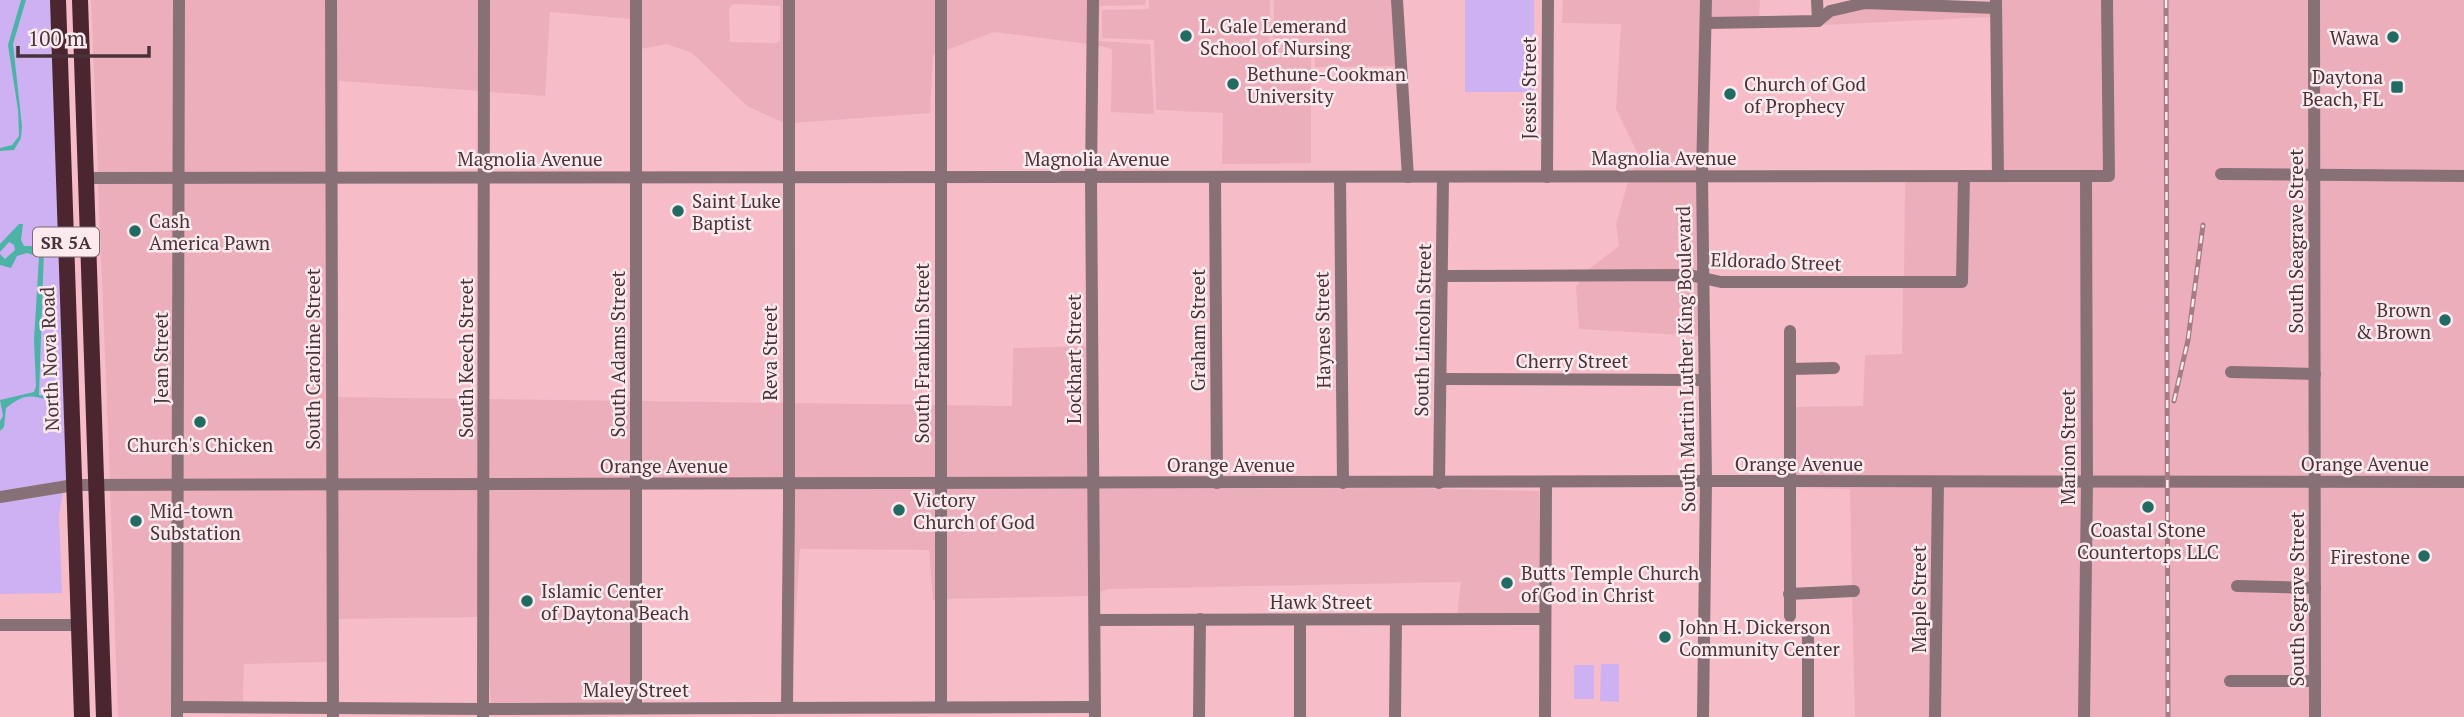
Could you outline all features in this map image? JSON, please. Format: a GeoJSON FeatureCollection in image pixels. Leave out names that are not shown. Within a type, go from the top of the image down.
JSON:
{"type":"FeatureCollection","features":[{"type":"Feature","properties":{"kind":"main road","name":"North Nova Road"},"geometry":{"type":"LineString","coordinates":[[58,0],[82,717]]}},
{"type":"Feature","properties":{"kind":"main road","name":"SR 5A"},"geometry":{"type":"LineString","coordinates":[[80,0],[104,717]]}},
{"type":"Feature","properties":{"kind":"street","name":"Jean Street"},"geometry":{"type":"LineString","coordinates":[[177,712],[179,0]]}},
{"type":"Feature","properties":{"kind":"street","name":"South Caroline Street"},"geometry":{"type":"LineString","coordinates":[[331,0],[333,712]]}},
{"type":"Feature","properties":{"kind":"street","name":"South Keech Street"},"geometry":{"type":"LineString","coordinates":[[483,713],[484,0]]}},
{"type":"Feature","properties":{"kind":"street","name":"South Adams Street"},"geometry":{"type":"LineString","coordinates":[[636,0],[636,708]]}},
{"type":"Feature","properties":{"kind":"street","name":"Reva Street"},"geometry":{"type":"LineString","coordinates":[[787,706],[789,0]]}},
{"type":"Feature","properties":{"kind":"street","name":"South Franklin Street"},"geometry":{"type":"LineString","coordinates":[[941,0],[941,707]]}},
{"type":"Feature","properties":{"kind":"street","name":"Lockhart Street"},"geometry":{"type":"LineString","coordinates":[[1093,0],[1091,177],[1095,712]]}},
{"type":"Feature","properties":{"kind":"street"},"geometry":{"type":"LineString","coordinates":[[1397,0],[1408,177]]}},
{"type":"Feature","properties":{"kind":"street","name":"Jessie Street"},"geometry":{"type":"LineString","coordinates":[[1547,177],[1548,0]]}},
{"type":"Feature","properties":{"kind":"street","name":"South Martin Luther King Boulevard"},"geometry":{"type":"LineString","coordinates":[[1703,717],[1706,481],[1702,177],[1706,0]]}},
{"type":"Feature","properties":{"kind":"street"},"geometry":{"type":"LineString","coordinates":[[1817,0],[1818,21]]}},
{"type":"Feature","properties":{"kind":"street","name":"Magnolia Avenue"},"geometry":{"type":"LineString","coordinates":[[86,178],[2109,176],[2107,0]]}},
{"type":"Feature","properties":{"kind":"street","name":"South Seagrave Street"},"geometry":{"type":"LineString","coordinates":[[2314,0],[2315,482]]}},
{"type":"Feature","properties":{"kind":"street"},"geometry":{"type":"LineString","coordinates":[[1706,23],[1818,21],[1830,11],[1865,3],[1996,4],[1998,176]]}},
{"type":"Feature","properties":{"kind":"street"},"geometry":{"type":"LineString","coordinates":[[2221,174],[2464,176]]}},
{"type":"Feature","properties":{"kind":"street","name":"Eldorado Street"},"geometry":{"type":"LineString","coordinates":[[1442,276],[1689,275],[1721,282],[1962,282],[1964,176]]}},
{"type":"Feature","properties":{"kind":"street","name":"Marion Street"},"geometry":{"type":"LineString","coordinates":[[2084,717],[2087,482],[2086,176]]}},
{"type":"Feature","properties":{"kind":"street","name":"Graham Street"},"geometry":{"type":"LineString","coordinates":[[1215,177],[1217,483]]}},
{"type":"Feature","properties":{"kind":"street","name":"Haynes Street"},"geometry":{"type":"LineString","coordinates":[[1340,177],[1343,483]]}},
{"type":"Feature","properties":{"kind":"street","name":"South Lincoln Street"},"geometry":{"type":"LineString","coordinates":[[1439,483],[1443,177]]}},
{"type":"Feature","properties":{"kind":"street"},"geometry":{"type":"LineString","coordinates":[[1790,331],[1790,615]]}},
{"type":"Feature","properties":{"kind":"street"},"geometry":{"type":"LineString","coordinates":[[1790,369],[1834,368]]}},
{"type":"Feature","properties":{"kind":"street"},"geometry":{"type":"LineString","coordinates":[[2231,372],[2315,374]]}},
{"type":"Feature","properties":{"kind":"street","name":"Cherry Street"},"geometry":{"type":"LineString","coordinates":[[1441,379],[1703,380]]}},
{"type":"Feature","properties":{"kind":"street","name":"Maple Street"},"geometry":{"type":"LineString","coordinates":[[1935,717],[1938,482]]}},
{"type":"Feature","properties":{"kind":"street","name":"South Segrave Street"},"geometry":{"type":"LineString","coordinates":[[2315,482],[2315,717]]}},
{"type":"Feature","properties":{"kind":"street","name":"Orange Avenue"},"geometry":{"type":"LineString","coordinates":[[0,497],[74,485],[2464,482]]}},
{"type":"Feature","properties":{"kind":"street"},"geometry":{"type":"LineString","coordinates":[[1545,717],[1546,483]]}},
{"type":"Feature","properties":{"kind":"street"},"geometry":{"type":"LineString","coordinates":[[2237,586],[2315,588]]}},
{"type":"Feature","properties":{"kind":"street"},"geometry":{"type":"LineString","coordinates":[[1789,594],[1854,591]]}},
{"type":"Feature","properties":{"kind":"street"},"geometry":{"type":"LineString","coordinates":[[1199,717],[1200,619]]}},
{"type":"Feature","properties":{"kind":"street","name":"Hawk Street"},"geometry":{"type":"LineString","coordinates":[[1096,620],[1545,619]]}},
{"type":"Feature","properties":{"kind":"street"},"geometry":{"type":"LineString","coordinates":[[1300,620],[1300,717]]}},
{"type":"Feature","properties":{"kind":"street"},"geometry":{"type":"LineString","coordinates":[[1395,620],[1395,717]]}},
{"type":"Feature","properties":{"kind":"street"},"geometry":{"type":"LineString","coordinates":[[0,625],[79,625]]}},
{"type":"Feature","properties":{"kind":"street"},"geometry":{"type":"LineString","coordinates":[[1808,638],[1808,717]]}},
{"type":"Feature","properties":{"kind":"street"},"geometry":{"type":"LineString","coordinates":[[2230,681],[2315,681]]}},
{"type":"Feature","properties":{"kind":"street","name":"Maley Street"},"geometry":{"type":"LineString","coordinates":[[177,712],[483,713],[787,706],[1095,712]]}},
{"type":"Feature","properties":{"kind":"shaded area"},"geometry":{"type":"Polygon","coordinates":[[[0,0],[58,0],[74,485],[0,497],[0,0]]]}},
{"type":"Feature","properties":{"kind":"shaded area"},"geometry":{"type":"Polygon","coordinates":[[[21,0],[26,0],[13,44],[21,138],[14,150],[0,151],[0,148],[12,145],[19,136],[18,110],[8,45],[21,0]]]}},
{"type":"Feature","properties":{"kind":"shaded area"},"geometry":{"type":"Polygon","coordinates":[[[91,0],[175,0],[175,173],[98,173],[91,0]]]}},
{"type":"Feature","properties":{"kind":"shaded area"},"geometry":{"type":"Polygon","coordinates":[[[184,0],[327,0],[327,173],[184,173],[184,0]]]}},
{"type":"Feature","properties":{"kind":"shaded area"},"geometry":{"type":"Polygon","coordinates":[[[336,0],[479,0],[480,91],[339,81],[338,173],[336,173],[336,0]]]}},
{"type":"Feature","properties":{"kind":"shaded area"},"geometry":{"type":"Polygon","coordinates":[[[488,0],[632,0],[632,19],[550,12],[545,96],[489,92],[488,0]]]}},
{"type":"Feature","properties":{"kind":"shaded area"},"geometry":{"type":"Polygon","coordinates":[[[641,0],[784,0],[784,123],[747,106],[692,53],[667,44],[641,49],[641,0]],[[733,4],[729,9],[730,42],[780,41],[780,6],[733,4]]]}},
{"type":"Feature","properties":{"kind":"shaded area"},"geometry":{"type":"Polygon","coordinates":[[[793,0],[937,0],[937,53],[933,55],[930,113],[793,123],[793,0]]]}},
{"type":"Feature","properties":{"kind":"shaded area"},"geometry":{"type":"Polygon","coordinates":[[[946,0],[1088,0],[1088,44],[994,32],[947,50],[946,0]]]}},
{"type":"Feature","properties":{"kind":"shaded area"},"geometry":{"type":"Polygon","coordinates":[[[1097,0],[1146,0],[1145,5],[1100,6],[1098,41],[1150,44],[1154,114],[1111,112],[1112,49],[1097,45],[1097,0]]]}},
{"type":"Feature","properties":{"kind":"shaded area","name":"Bethune-Cookman University"},"geometry":{"type":"Polygon","coordinates":[[[1149,0],[1270,0],[1269,57],[1311,57],[1311,163],[1222,164],[1223,113],[1156,110],[1154,40],[1102,38],[1102,10],[1149,9],[1149,0]]]}},
{"type":"Feature","properties":{"kind":"shaded area"},"geometry":{"type":"Polygon","coordinates":[[[1274,0],[1392,0],[1396,66],[1315,67],[1313,53],[1273,53],[1274,0]]]}},
{"type":"Feature","properties":{"kind":"shaded area"},"geometry":{"type":"Polygon","coordinates":[[[1465,0],[1534,0],[1534,92],[1465,92],[1465,0]]]}},
{"type":"Feature","properties":{"kind":"shaded area"},"geometry":{"type":"Polygon","coordinates":[[[1563,0],[1701,0],[1698,172],[1632,172],[1638,154],[1616,109],[1621,24],[1562,23],[1563,0]]]}},
{"type":"Feature","properties":{"kind":"shaded area"},"geometry":{"type":"Polygon","coordinates":[[[1710,0],[1760,0],[1759,17],[1710,18],[1710,0]]]}},
{"type":"Feature","properties":{"kind":"shaded area"},"geometry":{"type":"Polygon","coordinates":[[[2001,0],[2102,0],[2104,171],[2003,171],[2001,0]]]}},
{"type":"Feature","properties":{"kind":"shaded area"},"geometry":{"type":"Polygon","coordinates":[[[2112,0],[2310,0],[2310,170],[2217,170],[2216,179],[2310,180],[2310,369],[2227,367],[2226,376],[2310,379],[2311,477],[2091,477],[2090,181],[2113,181],[2112,0]]]}},
{"type":"Feature","properties":{"kind":"shaded area"},"geometry":{"type":"Polygon","coordinates":[[[2319,0],[2464,0],[2464,171],[2319,170],[2319,0]]]}},
{"type":"Feature","properties":{"kind":"shaded area"},"geometry":{"type":"Polygon","coordinates":[[[1865,8],[1992,12],[1992,17],[1823,25],[1832,16],[1865,8]]]}},
{"type":"Feature","properties":{"kind":"shaded area"},"geometry":{"type":"Polygon","coordinates":[[[2319,180],[2464,181],[2464,477],[2320,477],[2319,180]]]}},
{"type":"Feature","properties":{"kind":"shaded area"},"geometry":{"type":"Polygon","coordinates":[[[1698,181],[1698,272],[1588,270],[1619,246],[1616,224],[1628,182],[1698,181]]]}},
{"type":"Feature","properties":{"kind":"shaded area"},"geometry":{"type":"Polygon","coordinates":[[[1905,181],[1960,181],[1958,277],[1904,277],[1905,181]]]}},
{"type":"Feature","properties":{"kind":"shaded area"},"geometry":{"type":"Polygon","coordinates":[[[1969,181],[2081,181],[2082,477],[1793,477],[1794,407],[1863,406],[1865,355],[1902,354],[1903,287],[1962,287],[1969,181]]]}},
{"type":"Feature","properties":{"kind":"shaded area"},"geometry":{"type":"Polygon","coordinates":[[[98,183],[175,183],[174,480],[110,480],[98,183]]]}},
{"type":"Feature","properties":{"kind":"shaded area"},"geometry":{"type":"Polygon","coordinates":[[[184,183],[327,183],[327,480],[184,480],[184,183]]]}},
{"type":"Feature","properties":{"kind":"shaded area"},"geometry":{"type":"Polygon","coordinates":[[[336,183],[338,397],[479,399],[479,479],[336,479],[336,183]]]}},
{"type":"Feature","properties":{"kind":"shaded area"},"geometry":{"type":"Polygon","coordinates":[[[19,224],[23,224],[21,240],[24,246],[35,246],[44,250],[39,395],[54,398],[53,401],[29,397],[19,399],[6,408],[4,427],[0,431],[3,416],[0,400],[34,392],[36,386],[34,340],[39,257],[27,253],[17,256],[11,268],[0,265],[0,254],[5,259],[15,250],[14,245],[9,242],[0,252],[0,244],[19,224]]]}},
{"type":"Feature","properties":{"kind":"shaded area"},"geometry":{"type":"Polygon","coordinates":[[[1581,280],[1688,280],[1698,283],[1699,336],[1579,329],[1576,287],[1581,280]]]}},
{"type":"Feature","properties":{"kind":"shaded area"},"geometry":{"type":"Polygon","coordinates":[[[1088,346],[1089,479],[945,479],[945,405],[1012,406],[1013,348],[1088,346]]]}},
{"type":"Feature","properties":{"kind":"shaded area"},"geometry":{"type":"Polygon","coordinates":[[[489,399],[632,401],[632,479],[488,479],[489,399]]]}},
{"type":"Feature","properties":{"kind":"shaded area"},"geometry":{"type":"Polygon","coordinates":[[[641,401],[784,403],[784,479],[641,479],[641,401]]]}},
{"type":"Feature","properties":{"kind":"shaded area"},"geometry":{"type":"Polygon","coordinates":[[[793,403],[936,405],[935,479],[793,479],[793,403]]]}},
{"type":"Feature","properties":{"kind":"shaded area"},"geometry":{"type":"Polygon","coordinates":[[[1933,487],[1931,717],[1855,717],[1852,596],[1858,596],[1859,587],[1852,586],[1850,489],[1793,488],[1933,487]]]}},
{"type":"Feature","properties":{"kind":"shaded area"},"geometry":{"type":"Polygon","coordinates":[[[1942,487],[2082,487],[2079,717],[1940,717],[1942,487]]]}},
{"type":"Feature","properties":{"kind":"shaded area"},"geometry":{"type":"Polygon","coordinates":[[[2091,487],[2311,487],[2310,583],[2234,581],[2232,590],[2310,593],[2311,676],[2227,676],[2225,685],[2311,686],[2311,717],[2089,717],[2091,487]]]}},
{"type":"Feature","properties":{"kind":"shaded area"},"geometry":{"type":"Polygon","coordinates":[[[2320,487],[2464,487],[2464,717],[2320,717],[2320,487]]]}},
{"type":"Feature","properties":{"kind":"shaded area"},"geometry":{"type":"Polygon","coordinates":[[[1407,488],[1539,491],[1541,614],[1457,615],[1461,582],[1108,589],[1100,592],[1098,489],[1407,488]]]}},
{"type":"Feature","properties":{"kind":"shaded area"},"geometry":{"type":"Polygon","coordinates":[[[479,489],[479,617],[338,619],[336,490],[479,489]]]}},
{"type":"Feature","properties":{"kind":"shaded area"},"geometry":{"type":"Polygon","coordinates":[[[488,489],[632,489],[631,703],[491,704],[488,660],[488,489]]]}},
{"type":"Feature","properties":{"kind":"shaded area"},"geometry":{"type":"Polygon","coordinates":[[[793,489],[935,489],[936,600],[933,600],[929,550],[800,549],[791,690],[793,489]]]}},
{"type":"Feature","properties":{"kind":"shaded area"},"geometry":{"type":"Polygon","coordinates":[[[945,489],[1089,489],[1091,596],[945,599],[945,489]]]}},
{"type":"Feature","properties":{"kind":"shaded area"},"geometry":{"type":"Polygon","coordinates":[[[110,490],[174,490],[173,717],[118,717],[110,490]]]}},
{"type":"Feature","properties":{"kind":"shaded area"},"geometry":{"type":"Polygon","coordinates":[[[183,490],[327,490],[328,662],[244,664],[243,702],[182,702],[183,490]]]}},
{"type":"Feature","properties":{"kind":"shaded area"},"geometry":{"type":"Polygon","coordinates":[[[63,492],[59,516],[62,593],[0,594],[0,502],[63,492]]]}},
{"type":"Feature","properties":{"kind":"shaded area"},"geometry":{"type":"Polygon","coordinates":[[[1601,664],[1619,664],[1619,702],[1600,701],[1601,664]]]}},
{"type":"Feature","properties":{"kind":"shaded area"},"geometry":{"type":"Polygon","coordinates":[[[1574,665],[1594,665],[1594,699],[1574,699],[1574,665]]]}},
{"type":"Feature","properties":{"kind":"railway"},"geometry":{"type":"LineString","coordinates":[[2166,0],[2168,717]]}},
{"type":"Feature","properties":{"kind":"railway"},"geometry":{"type":"LineString","coordinates":[[2174,401],[2188,340],[2203,225]]}},
{"type":"Feature","properties":{"kind":"place","name":"L. Gale Lemerand School of Nursing"},"geometry":{"type":"Point","coordinates":[1186,36]}},
{"type":"Feature","properties":{"kind":"place","name":"Wawa"},"geometry":{"type":"Point","coordinates":[2393,37]}},
{"type":"Feature","properties":{"kind":"place","name":"Bethune-Cookman University"},"geometry":{"type":"Point","coordinates":[1233,84]}},
{"type":"Feature","properties":{"kind":"place","name":"Daytona Beach, FL"},"geometry":{"type":"Point","coordinates":[2397,87]}},
{"type":"Feature","properties":{"kind":"place","name":"Church of God of Prophecy"},"geometry":{"type":"Point","coordinates":[1730,94]}},
{"type":"Feature","properties":{"kind":"place","name":"Saint Luke Baptist"},"geometry":{"type":"Point","coordinates":[678,211]}},
{"type":"Feature","properties":{"kind":"place","name":"Cash America Pawn"},"geometry":{"type":"Point","coordinates":[135,231]}},
{"type":"Feature","properties":{"kind":"place","name":"Brown & Brown"},"geometry":{"type":"Point","coordinates":[2445,320]}},
{"type":"Feature","properties":{"kind":"place","name":"Church's Chicken"},"geometry":{"type":"Point","coordinates":[200,422]}},
{"type":"Feature","properties":{"kind":"place","name":"Coastal Stone Countertops LLC"},"geometry":{"type":"Point","coordinates":[2148,507]}},
{"type":"Feature","properties":{"kind":"place","name":"Victory Church of God"},"geometry":{"type":"Point","coordinates":[899,510]}},
{"type":"Feature","properties":{"kind":"place","name":"Mid-town Substation"},"geometry":{"type":"Point","coordinates":[136,521]}},
{"type":"Feature","properties":{"kind":"place","name":"Firestone"},"geometry":{"type":"Point","coordinates":[2424,556]}},
{"type":"Feature","properties":{"kind":"place","name":"Butts Temple Church of God in Christ"},"geometry":{"type":"Point","coordinates":[1507,583]}},
{"type":"Feature","properties":{"kind":"place","name":"Islamic Center of Daytona Beach"},"geometry":{"type":"Point","coordinates":[527,601]}},
{"type":"Feature","properties":{"kind":"place","name":"John H. Dickerson Community Center"},"geometry":{"type":"Point","coordinates":[1665,637]}}]}
